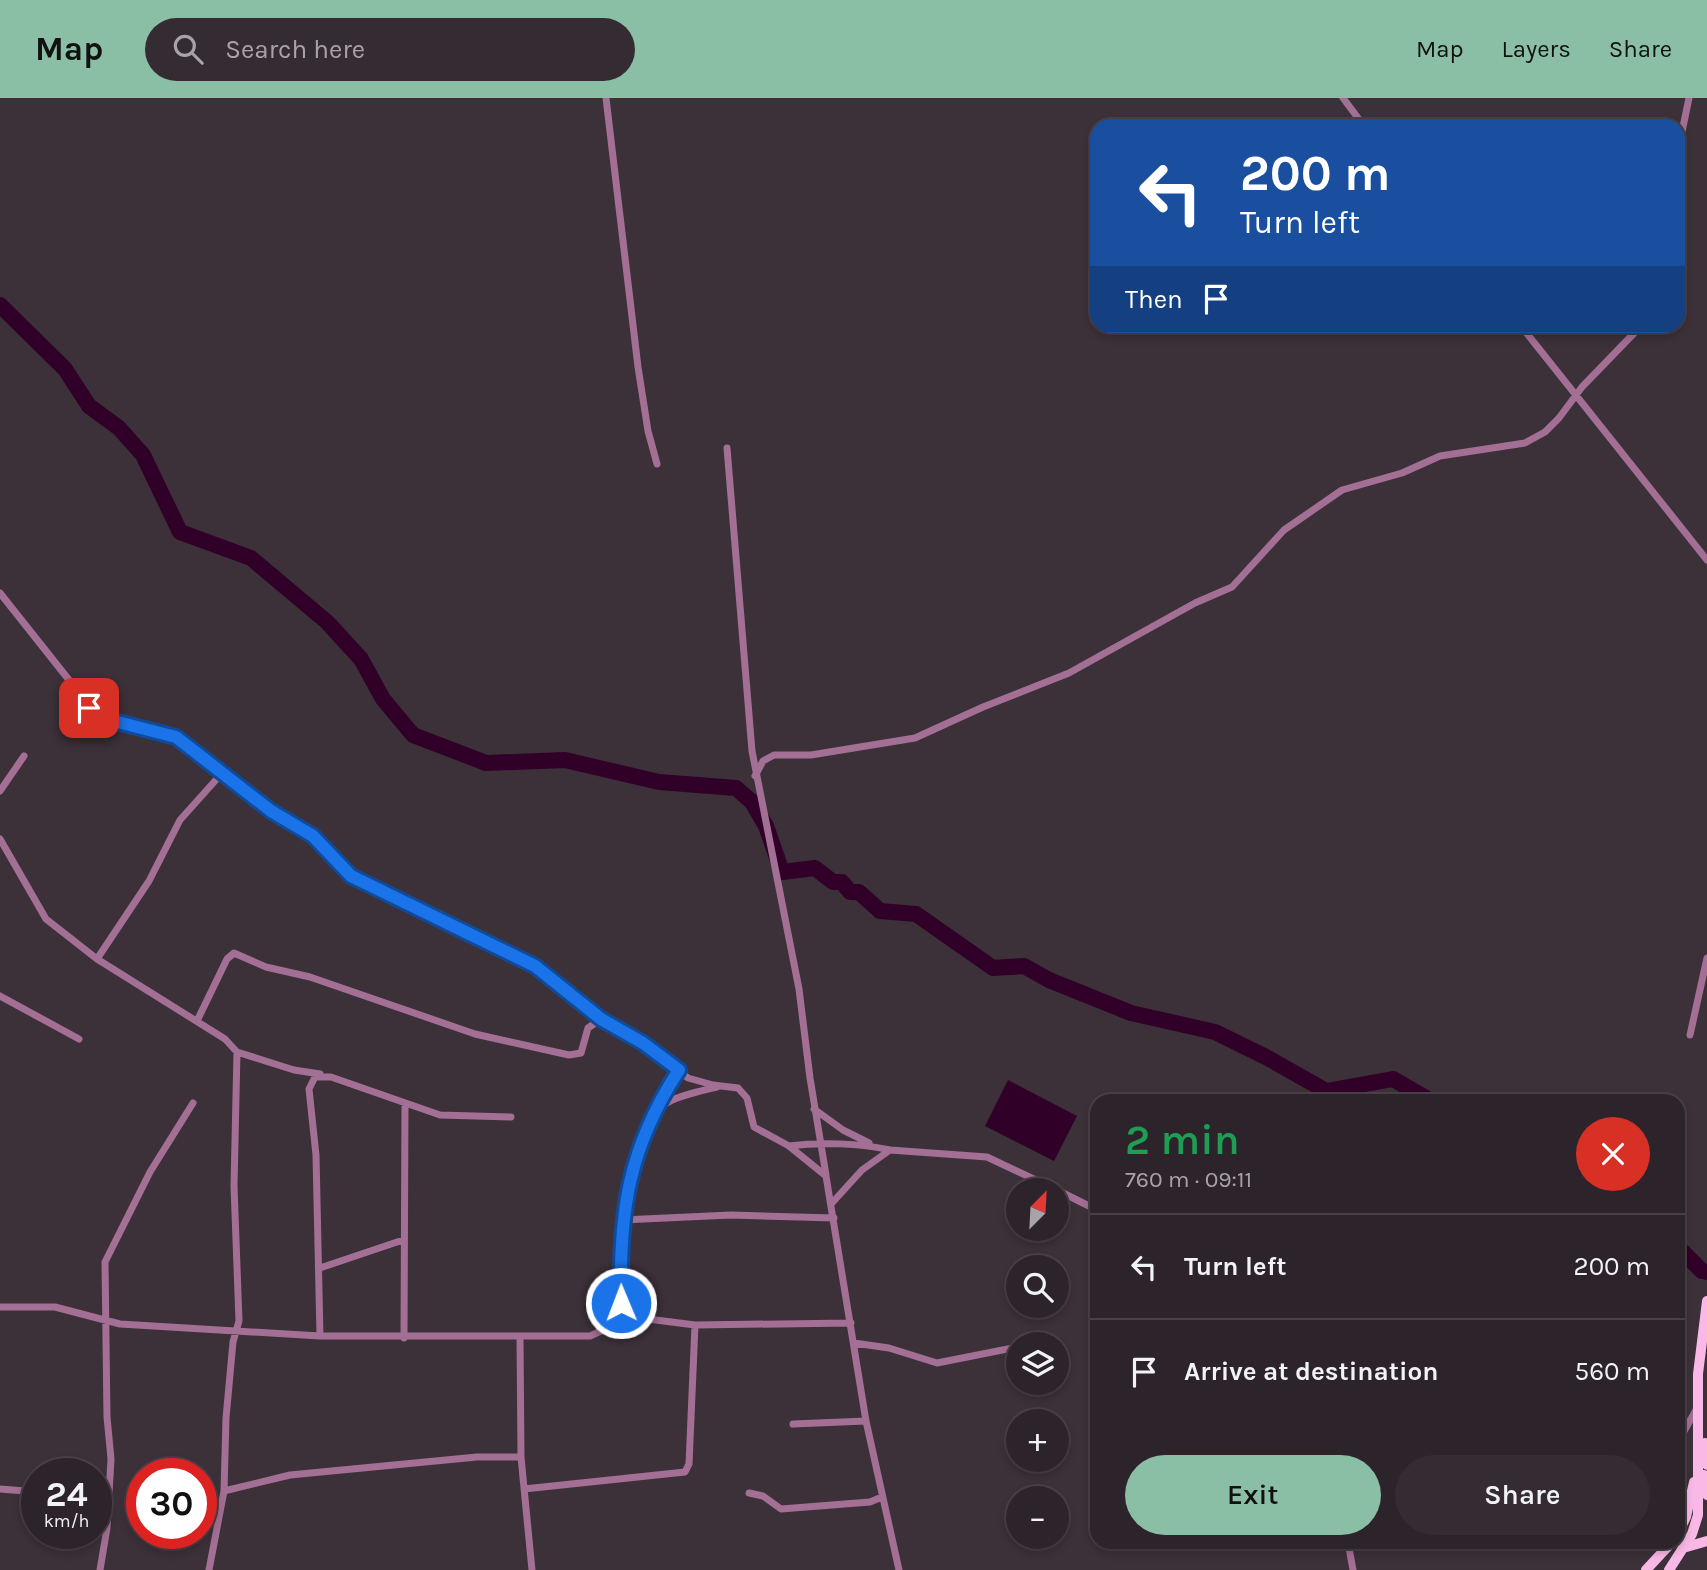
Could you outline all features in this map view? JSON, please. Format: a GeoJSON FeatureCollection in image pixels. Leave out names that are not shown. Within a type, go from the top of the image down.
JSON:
{"type":"FeatureCollection","features":[{"type":"Feature","properties":{"kind":"main road"},"geometry":{"type":"LineString","coordinates":[[1707,1301],[1696,1410],[1699,1451],[1707,1495]]}},
{"type":"Feature","properties":{"kind":"main road"},"geometry":{"type":"LineString","coordinates":[[1685,1544],[1698,1515],[1702,1465],[1701,1421],[1696,1410]]}},
{"type":"Feature","properties":{"kind":"main road"},"geometry":{"type":"LineString","coordinates":[[1685,1516],[1702,1465],[1699,1451]]}},
{"type":"Feature","properties":{"kind":"main road"},"geometry":{"type":"LineString","coordinates":[[1685,1548],[1707,1541]]}},
{"type":"Feature","properties":{"kind":"main road"},"geometry":{"type":"LineString","coordinates":[[1646,1570],[1666,1549]]}},
{"type":"Feature","properties":{"kind":"main road"},"geometry":{"type":"LineString","coordinates":[[1669,1570],[1683,1549]]}},
{"type":"Feature","properties":{"kind":"street"},"geometry":{"type":"LineString","coordinates":[[606,98],[638,368],[648,430],[657,464]]}},
{"type":"Feature","properties":{"kind":"street"},"geometry":{"type":"LineString","coordinates":[[1343,98],[1359,119]]}},
{"type":"Feature","properties":{"kind":"street"},"geometry":{"type":"LineString","coordinates":[[1685,119],[1689,98]]}},
{"type":"Feature","properties":{"kind":"street"},"geometry":{"type":"LineString","coordinates":[[1526,333],[1707,560]]}},
{"type":"Feature","properties":{"kind":"street"},"geometry":{"type":"LineString","coordinates":[[755,776],[763,761],[774,755],[811,755],[915,738],[983,707],[1069,673],[1195,603],[1232,587],[1284,530],[1342,490],[1402,472],[1440,456],[1525,443],[1545,432],[1634,333]]}},
{"type":"Feature","properties":{"kind":"street"},"geometry":{"type":"LineString","coordinates":[[727,447],[755,776],[799,989],[814,1109],[832,1203],[866,1421],[899,1570]]}},
{"type":"Feature","properties":{"kind":"street"},"geometry":{"type":"LineString","coordinates":[[0,593],[96,714],[171,734],[281,817],[313,836],[351,876],[535,966],[601,1019],[643,1043],[700,1082],[731,1086],[744,1092],[754,1127],[789,1146],[826,1176]]}},
{"type":"Feature","properties":{"kind":"street"},"geometry":{"type":"LineString","coordinates":[[0,790],[24,756]]}},
{"type":"Feature","properties":{"kind":"street"},"geometry":{"type":"LineString","coordinates":[[97,959],[149,881],[180,820],[223,772]]}},
{"type":"Feature","properties":{"kind":"street"},"geometry":{"type":"LineString","coordinates":[[0,839],[32,892],[39,910],[97,959],[197,1021],[237,1052],[294,1070],[321,1075],[440,1115],[511,1117]]}},
{"type":"Feature","properties":{"kind":"street"},"geometry":{"type":"LineString","coordinates":[[197,1021],[226,959],[234,953],[267,967],[310,978],[475,1034],[569,1055],[581,1053],[588,1028],[601,1019]]}},
{"type":"Feature","properties":{"kind":"street"},"geometry":{"type":"LineString","coordinates":[[1690,1035],[1707,958]]}},
{"type":"Feature","properties":{"kind":"street"},"geometry":{"type":"LineString","coordinates":[[0,996],[79,1039]]}},
{"type":"Feature","properties":{"kind":"street"},"geometry":{"type":"LineString","coordinates":[[209,1570],[225,1491],[226,1418],[237,1332],[234,1121],[237,1052]]}},
{"type":"Feature","properties":{"kind":"street"},"geometry":{"type":"LineString","coordinates":[[621,1322],[622,1220],[630,1174],[647,1127],[679,1070]]}},
{"type":"Feature","properties":{"kind":"street"},"geometry":{"type":"LineString","coordinates":[[320,1336],[316,1155],[309,1089],[315,1077],[321,1075]]}},
{"type":"Feature","properties":{"kind":"street"},"geometry":{"type":"LineString","coordinates":[[657,1112],[673,1101],[723,1086]]}},
{"type":"Feature","properties":{"kind":"street"},"geometry":{"type":"LineString","coordinates":[[108,1458],[105,1262],[111,1244],[149,1172],[193,1103]]}},
{"type":"Feature","properties":{"kind":"street"},"geometry":{"type":"LineString","coordinates":[[404,1103],[404,1338]]}},
{"type":"Feature","properties":{"kind":"street"},"geometry":{"type":"LineString","coordinates":[[814,1109],[843,1130],[873,1145],[890,1150],[987,1157],[1032,1178]]}},
{"type":"Feature","properties":{"kind":"street"},"geometry":{"type":"LineString","coordinates":[[789,1146],[820,1143],[843,1146],[873,1145]]}},
{"type":"Feature","properties":{"kind":"street"},"geometry":{"type":"LineString","coordinates":[[832,1203],[862,1170],[890,1150]]}},
{"type":"Feature","properties":{"kind":"street"},"geometry":{"type":"LineString","coordinates":[[1069,1196],[1090,1206]]}},
{"type":"Feature","properties":{"kind":"street"},"geometry":{"type":"LineString","coordinates":[[622,1220],[731,1215],[834,1218]]}},
{"type":"Feature","properties":{"kind":"street"},"geometry":{"type":"LineString","coordinates":[[320,1268],[403,1240]]}},
{"type":"Feature","properties":{"kind":"street"},"geometry":{"type":"LineString","coordinates":[[0,1307],[55,1307],[106,1320],[237,1332],[404,1338],[590,1336],[621,1322],[640,1318],[695,1325],[851,1323]]}},
{"type":"Feature","properties":{"kind":"street"},"geometry":{"type":"LineString","coordinates":[[524,1489],[685,1472],[689,1464],[695,1325]]}},
{"type":"Feature","properties":{"kind":"street"},"geometry":{"type":"LineString","coordinates":[[520,1337],[521,1457],[532,1570]]}},
{"type":"Feature","properties":{"kind":"street"},"geometry":{"type":"LineString","coordinates":[[854,1343],[889,1348],[937,1363],[1006,1349]]}},
{"type":"Feature","properties":{"kind":"street"},"geometry":{"type":"LineString","coordinates":[[1685,1430],[1696,1410]]}},
{"type":"Feature","properties":{"kind":"street"},"geometry":{"type":"LineString","coordinates":[[793,1424],[866,1421]]}},
{"type":"Feature","properties":{"kind":"street"},"geometry":{"type":"LineString","coordinates":[[225,1491],[290,1475],[477,1457],[521,1457]]}},
{"type":"Feature","properties":{"kind":"street"},"geometry":{"type":"LineString","coordinates":[[0,1489],[21,1491]]}},
{"type":"Feature","properties":{"kind":"street"},"geometry":{"type":"LineString","coordinates":[[749,1493],[762,1496],[781,1509],[870,1502],[882,1497]]}},
{"type":"Feature","properties":{"kind":"street"},"geometry":{"type":"LineString","coordinates":[[100,1570],[103,1549]]}},
{"type":"Feature","properties":{"kind":"street"},"geometry":{"type":"LineString","coordinates":[[1349,1549],[1353,1570]]}},
{"type":"Feature","properties":{"kind":"shaded area"},"geometry":{"type":"Polygon","coordinates":[[[1008,1080],[1077,1116],[1054,1161],[985,1126],[1008,1080]]]}},
{"type":"Feature","properties":{"kind":"waterway"},"geometry":{"type":"LineString","coordinates":[[0,305],[65,369],[89,406],[119,428],[143,455],[180,532],[251,558],[327,622],[361,659],[383,699],[413,735],[486,763],[565,760],[659,782],[736,788],[752,802],[766,826],[782,872],[815,868],[833,882],[842,882],[850,892],[859,892],[880,911],[916,914],[993,968],[1024,966],[1049,980],[1131,1013],[1215,1032],[1326,1091],[1393,1079],[1419,1094]]}},
{"type":"Feature","properties":{"kind":"waterway"},"geometry":{"type":"LineString","coordinates":[[1685,1254],[1702,1271],[1707,1272]]}},
{"type":"Feature","properties":{"kind":"route"},"geometry":{"type":"LineString","coordinates":[[89,708],[106,719],[176,737],[235,780],[271,811],[313,836],[351,876],[535,966],[601,1019],[643,1043],[679,1070],[647,1127],[625,1191],[620,1266],[621,1303]]}}]}
